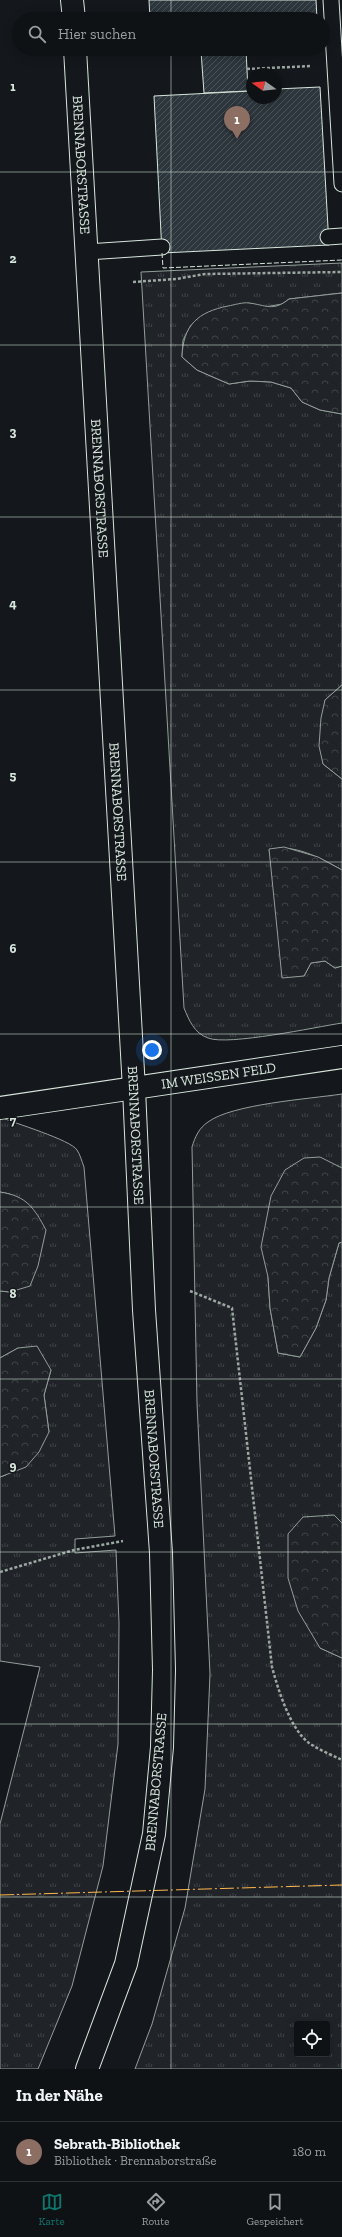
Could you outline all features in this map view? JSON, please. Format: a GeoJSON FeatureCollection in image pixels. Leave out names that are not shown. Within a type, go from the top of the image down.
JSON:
{"type":"FeatureCollection","features":[{"type":"Feature","properties":{"kind":"main road"},"geometry":{"type":"LineString","coordinates":[[72,0],[73,12]]}},
{"type":"Feature","properties":{"kind":"main road","name":"BRENNABORSTRASSE"},"geometry":{"type":"LineString","coordinates":[[75,56],[134,1089],[144,1310],[161,1553],[164,1670],[162,1747],[154,1834],[126,1964],[87,2069]]}},
{"type":"Feature","properties":{"kind":"main road","name":"IM WEISSEN FELD"},"geometry":{"type":"LineString","coordinates":[[0,1108],[342,1057]]}},
{"type":"Feature","properties":{"kind":"lane"},"geometry":{"type":"LineString","coordinates":[[331,0],[342,184]]}},
{"type":"Feature","properties":{"kind":"lane"},"geometry":{"type":"LineString","coordinates":[[87,252],[162,247]]}},
{"type":"Feature","properties":{"kind":"path"},"geometry":{"type":"LineString","coordinates":[[282,68],[335,65]]}},
{"type":"Feature","properties":{"kind":"path"},"geometry":{"type":"LineString","coordinates":[[133,282],[176,279],[205,274],[342,272]]}},
{"type":"Feature","properties":{"kind":"path"},"geometry":{"type":"LineString","coordinates":[[190,1291],[232,1308],[272,1666],[279,1693],[297,1727],[309,1743],[342,1760]]}},
{"type":"Feature","properties":{"kind":"path"},"geometry":{"type":"LineString","coordinates":[[0,1572],[74,1550],[122,1541]]}},
{"type":"Feature","properties":{"kind":"green space"},"geometry":{"type":"Polygon","coordinates":[[[342,263],[342,293],[289,299],[282,304],[265,307],[248,303],[191,325],[183,340],[182,357],[197,370],[229,384],[250,381],[271,382],[291,388],[302,402],[320,410],[342,414],[342,685],[325,700],[323,764],[342,779],[342,870],[307,853],[297,850],[278,848],[269,850],[304,976],[311,963],[325,961],[335,968],[342,966],[342,1023],[252,1038],[218,1040],[208,1038],[199,1033],[193,1026],[184,1008],[141,272],[342,263]]]}},
{"type":"Feature","properties":{"kind":"green space"},"geometry":{"type":"Polygon","coordinates":[[[342,293],[342,414],[320,410],[302,402],[291,388],[271,382],[250,381],[229,384],[197,370],[182,357],[185,336],[189,328],[201,316],[208,312],[241,303],[274,307],[289,299],[342,293]]]}},
{"type":"Feature","properties":{"kind":"green space"},"geometry":{"type":"Polygon","coordinates":[[[342,685],[342,779],[323,764],[319,746],[321,718],[325,700],[342,685]]]}},
{"type":"Feature","properties":{"kind":"green space"},"geometry":{"type":"Polygon","coordinates":[[[284,847],[318,857],[342,870],[342,966],[335,968],[325,961],[311,963],[304,976],[282,978],[269,849],[284,847]]]}},
{"type":"Feature","properties":{"kind":"green space"},"geometry":{"type":"Polygon","coordinates":[[[342,1094],[342,1168],[268,1277],[270,1308],[278,1353],[300,1357],[316,1328],[326,1300],[329,1278],[339,1243],[342,1242],[342,1523],[334,1515],[320,1648],[342,1658],[342,2069],[135,2069],[152,2024],[185,1908],[205,1789],[210,1674],[197,1403],[192,1147],[196,1136],[202,1127],[219,1116],[252,1107],[291,1100],[342,1094]]]}},
{"type":"Feature","properties":{"kind":"green space"},"geometry":{"type":"Polygon","coordinates":[[[0,1117],[54,1137],[73,1146],[77,1150],[84,1167],[115,1536],[75,1539],[75,1553],[116,1550],[119,1623],[118,1744],[103,1866],[72,1986],[38,2069],[0,2069],[0,1824],[40,1667],[0,1661],[0,1477],[6,1475],[49,1432],[44,1395],[51,1370],[18,1348],[0,1358],[0,1291],[10,1292],[10,1194],[0,1192],[0,1117]]]}},
{"type":"Feature","properties":{"kind":"green space"},"geometry":{"type":"Polygon","coordinates":[[[320,1157],[342,1168],[342,1242],[339,1243],[329,1278],[326,1300],[316,1328],[300,1357],[278,1353],[270,1308],[268,1277],[261,1247],[271,1196],[285,1170],[304,1158],[320,1157]]]}},
{"type":"Feature","properties":{"kind":"green space"},"geometry":{"type":"Polygon","coordinates":[[[0,1192],[17,1197],[29,1204],[38,1215],[46,1230],[38,1266],[30,1286],[10,1292],[0,1291],[0,1192]]]}},
{"type":"Feature","properties":{"kind":"green space"},"geometry":{"type":"Polygon","coordinates":[[[37,1346],[51,1370],[44,1395],[49,1432],[39,1452],[26,1467],[0,1477],[0,1358],[18,1348],[37,1346]]]}},
{"type":"Feature","properties":{"kind":"green space"},"geometry":{"type":"Polygon","coordinates":[[[334,1515],[342,1523],[342,1658],[320,1648],[298,1611],[288,1578],[288,1534],[303,1517],[334,1515]]]}},
{"type":"Feature","properties":{"kind":"building"},"geometry":{"type":"Polygon","coordinates":[[[149,0],[316,0],[317,12],[150,12],[149,0]]]}},
{"type":"Feature","properties":{"kind":"building"},"geometry":{"type":"Polygon","coordinates":[[[201,56],[246,56],[246,91],[204,93],[201,56]]]}},
{"type":"Feature","properties":{"kind":"building"},"geometry":{"type":"Polygon","coordinates":[[[320,87],[329,245],[162,253],[154,96],[246,91],[246,104],[282,104],[282,89],[320,87]]]}},
{"type":"Feature","properties":{"kind":"fence"},"geometry":{"type":"LineString","coordinates":[[162,253],[163,268],[342,260]]}},
{"type":"Feature","properties":{"kind":"power"},"geometry":{"type":"LineString","coordinates":[[0,1895],[342,1885]]}},
{"type":"Feature","properties":{"kind":"place","name":"Sebrath-Bibliothek"},"geometry":{"type":"Point","coordinates":[237,139]}}]}
